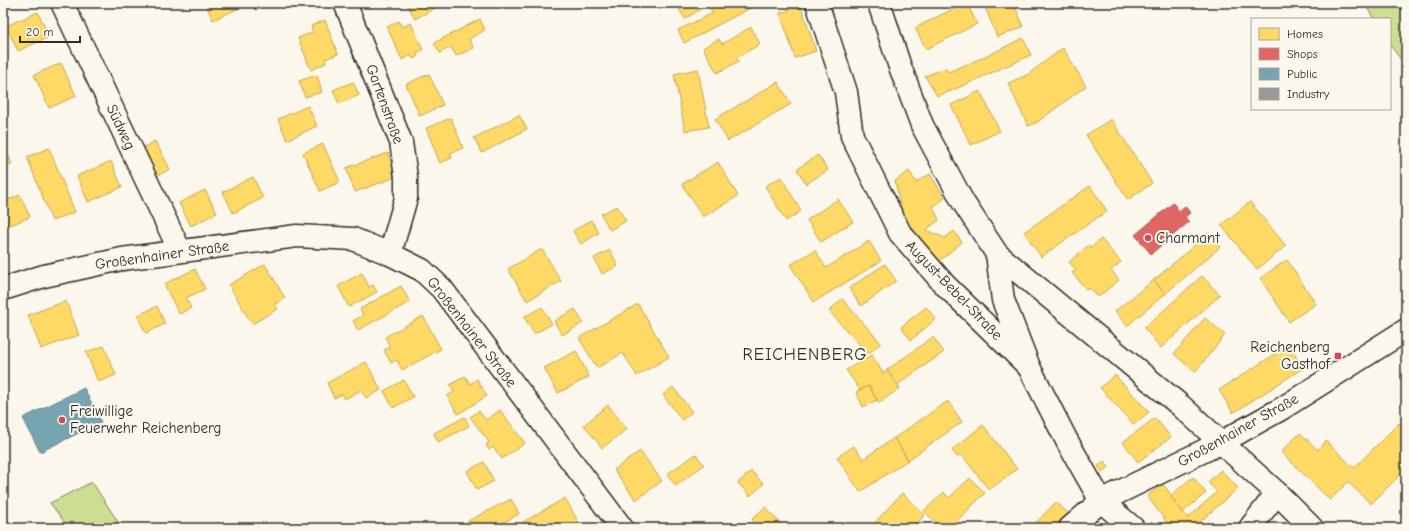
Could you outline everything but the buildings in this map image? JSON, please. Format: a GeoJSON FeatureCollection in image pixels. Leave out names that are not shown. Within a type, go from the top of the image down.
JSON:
{"type":"FeatureCollection","features":[{"type":"Feature","properties":{"kind":"street","name":"Südweg"},"geometry":{"type":"LineString","coordinates":[[62,3],[180,252]]}},
{"type":"Feature","properties":{"kind":"street","name":"Gartenstraße"},"geometry":{"type":"LineString","coordinates":[[345,3],[401,142],[406,177],[406,198],[390,254]]}},
{"type":"Feature","properties":{"kind":"street","name":"August-Bebel-Straße"},"geometry":{"type":"LineString","coordinates":[[818,3],[846,92],[852,136],[900,233],[944,284],[1029,367]]}},
{"type":"Feature","properties":{"kind":"street","name":"August-Bebel-Straße"},"geometry":{"type":"LineString","coordinates":[[879,3],[899,64],[922,125],[963,202],[997,254],[1181,406],[1277,493],[1312,528]]}},
{"type":"Feature","properties":{"kind":"street","name":"Großenhainer Straße"},"geometry":{"type":"LineString","coordinates":[[3,289],[44,276],[122,259],[297,236],[353,239],[390,254],[422,270],[442,289],[622,528]]}},
{"type":"Feature","properties":{"kind":"street","name":"August-Bebel-Straße"},"geometry":{"type":"LineString","coordinates":[[997,254],[1003,300],[1029,367],[1067,441],[1101,501],[1132,528]]}},
{"type":"Feature","properties":{"kind":"street","name":"Großenhainer Straße"},"geometry":{"type":"LineString","coordinates":[[1070,528],[1101,501],[1222,442],[1281,409],[1406,330]]}},
{"type":"Feature","properties":{"kind":"street"},"geometry":{"type":"LineString","coordinates":[[1250,528],[1277,493]]}},
{"type":"Feature","properties":{"kind":"green space"},"geometry":{"type":"Polygon","coordinates":[[[1364,3],[1406,3],[1406,66],[1391,46],[1391,18],[1373,18],[1364,3]]]}},
{"type":"Feature","properties":{"kind":"green space"},"geometry":{"type":"Polygon","coordinates":[[[92,482],[122,528],[69,528],[50,503],[92,482]]]}},
{"type":"Feature","properties":{"kind":"place","name":"Charmant"},"geometry":{"type":"Point","coordinates":[1148,238]}},
{"type":"Feature","properties":{"kind":"place","name":"Reichenberg Gasthof"},"geometry":{"type":"Point","coordinates":[1338,356]}},
{"type":"Feature","properties":{"kind":"place","name":"Freiwillige Feuerwehr Reichenberg"},"geometry":{"type":"Point","coordinates":[62,420]}},
{"type":"Feature","properties":{"kind":"district","name":"REICHENBERG"},"geometry":{"type":"Point","coordinates":[805,354]}}]}
